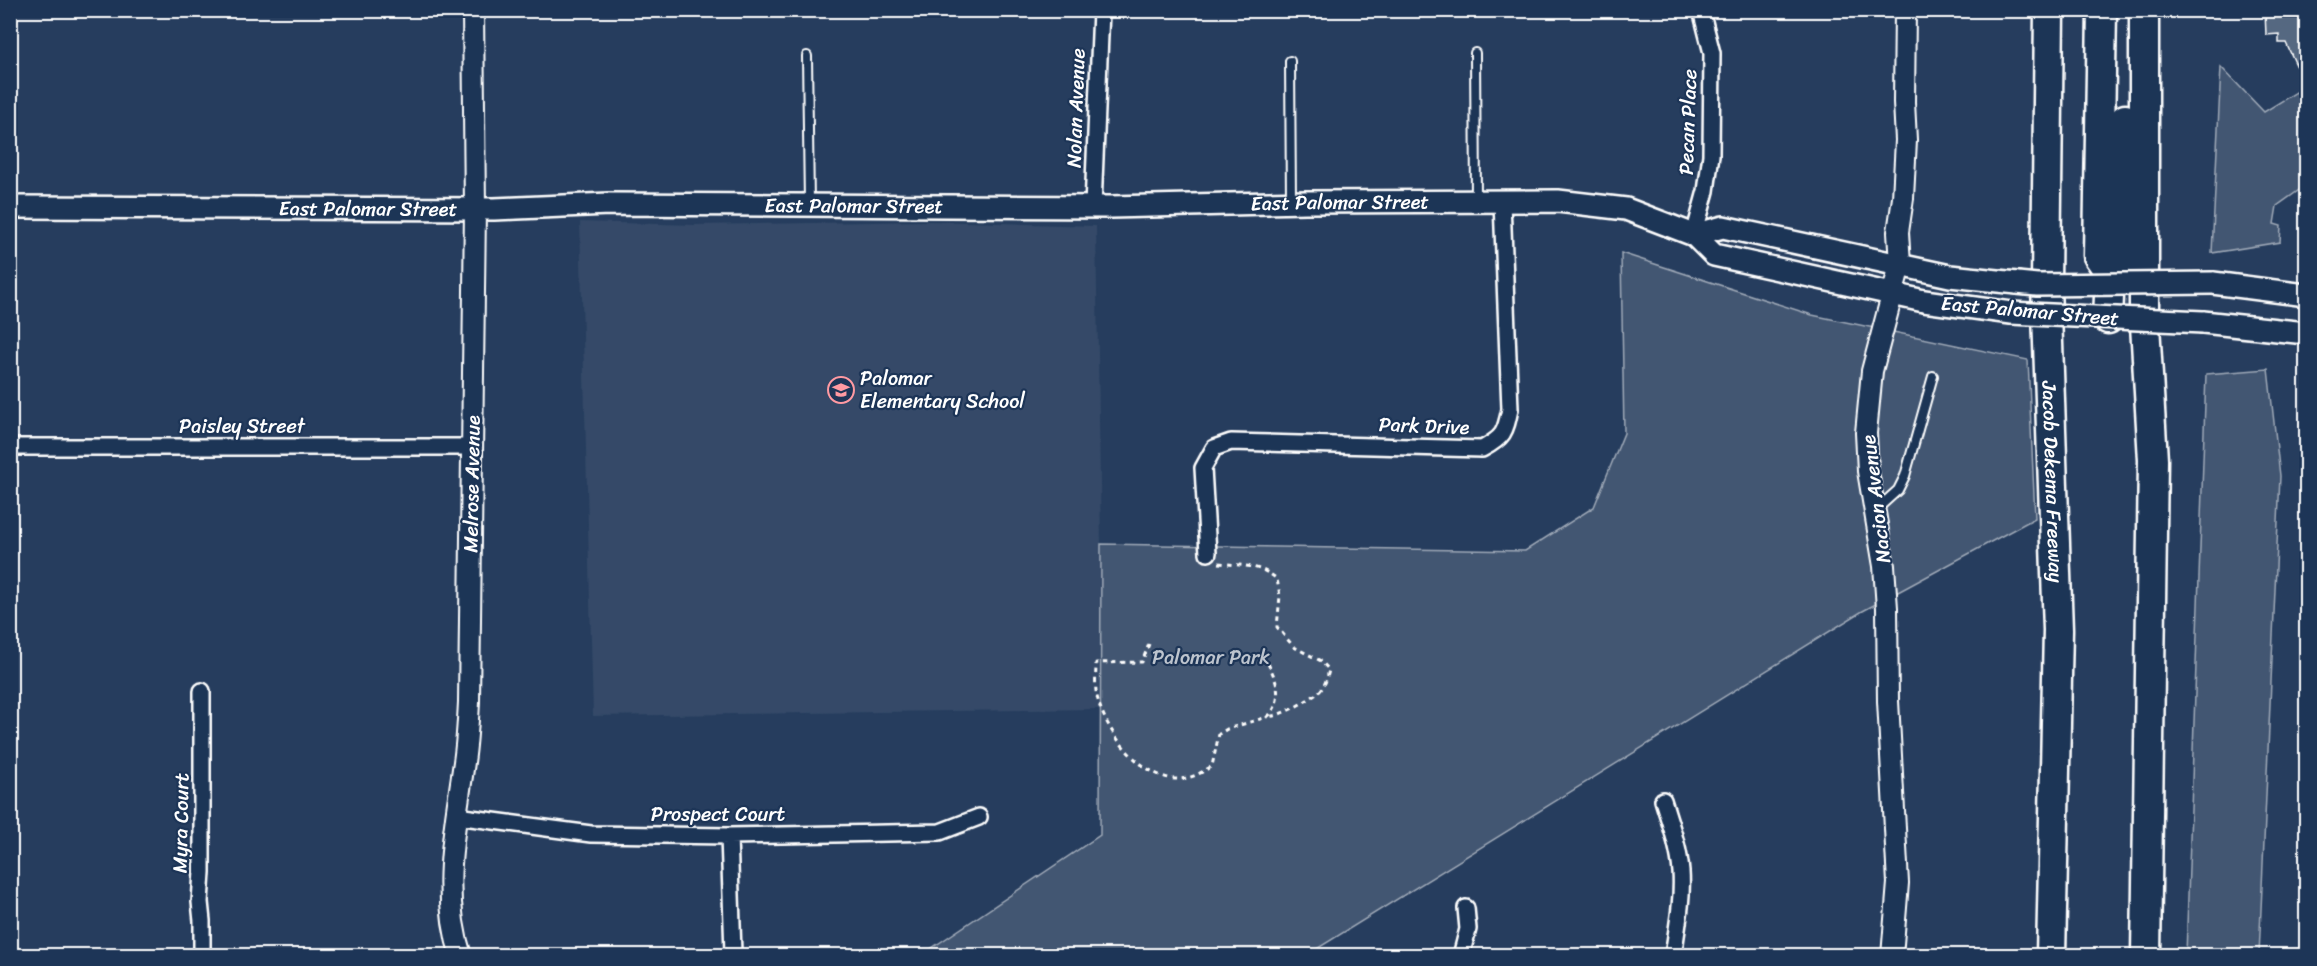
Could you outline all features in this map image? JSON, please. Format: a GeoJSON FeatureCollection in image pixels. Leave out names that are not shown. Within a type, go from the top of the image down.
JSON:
{"type":"FeatureCollection","features":[{"type":"Feature","properties":{"kind":"highway","name":"Jacob Dekema Freeway"},"geometry":{"type":"LineString","coordinates":[[2049,10],[2046,285],[2058,630],[2051,956]]}},
{"type":"Feature","properties":{"kind":"highway"},"geometry":{"type":"LineString","coordinates":[[2108,319],[2110,279],[2123,255],[2120,17]]}},
{"type":"Feature","properties":{"kind":"highway"},"geometry":{"type":"LineString","coordinates":[[2120,17],[2144,308],[2153,460],[2146,956]]}},
{"type":"Feature","properties":{"kind":"main road","name":"East Palomar Street"},"geometry":{"type":"LineString","coordinates":[[10,207],[475,209],[609,204],[1093,207],[1558,201],[1626,209],[1694,236],[1714,255],[1924,301],[2011,314],[2203,322],[2307,333]]}},
{"type":"Feature","properties":{"kind":"main road","name":"East Palomar Street"},"geometry":{"type":"LineString","coordinates":[[1694,236],[1724,227],[1950,276],[2017,283],[2110,279],[2213,283],[2307,295]]}},
{"type":"Feature","properties":{"kind":"street","name":"Melrose Avenue"},"geometry":{"type":"LineString","coordinates":[[461,956],[453,924],[448,884],[466,750],[469,702],[475,209],[473,10]]}},
{"type":"Feature","properties":{"kind":"street","name":"Nolan Avenue"},"geometry":{"type":"LineString","coordinates":[[1093,207],[1101,10]]}},
{"type":"Feature","properties":{"kind":"street","name":"Pecan Place"},"geometry":{"type":"LineString","coordinates":[[1694,236],[1706,191],[1711,154],[1712,53],[1701,10]]}},
{"type":"Feature","properties":{"kind":"street","name":"Nacion Avenue"},"geometry":{"type":"LineString","coordinates":[[1892,956],[1898,883],[1888,701],[1887,608],[1884,566],[1868,471],[1866,433],[1868,396],[1879,341],[1900,265],[1898,232],[1903,198],[1906,140],[1905,10]]}},
{"type":"Feature","properties":{"kind":"street","name":"Park Drive"},"geometry":{"type":"LineString","coordinates":[[1212,558],[1203,468],[1214,448],[1231,442],[1482,448],[1499,440],[1505,430],[1510,409],[1506,254],[1502,202]]}},
{"type":"Feature","properties":{"kind":"street","name":"Paisley Street"},"geometry":{"type":"LineString","coordinates":[[10,447],[473,447]]}},
{"type":"Feature","properties":{"kind":"street","name":"Myra Court"},"geometry":{"type":"LineString","coordinates":[[202,692],[200,902],[202,956]]}},
{"type":"Feature","properties":{"kind":"street"},"geometry":{"type":"LineString","coordinates":[[1663,800],[1674,834],[1681,873],[1679,915],[1673,956]]}},
{"type":"Feature","properties":{"kind":"street","name":"Prospect Court"},"geometry":{"type":"LineString","coordinates":[[456,816],[591,834],[729,836],[940,832],[979,817]]}},
{"type":"Feature","properties":{"kind":"street"},"geometry":{"type":"LineString","coordinates":[[729,836],[733,953]]}},
{"type":"Feature","properties":{"kind":"street"},"geometry":{"type":"LineString","coordinates":[[1461,956],[1468,929],[1466,908]]}},
{"type":"Feature","properties":{"kind":"lane"},"geometry":{"type":"LineString","coordinates":[[1475,53],[1476,203]]}},
{"type":"Feature","properties":{"kind":"lane"},"geometry":{"type":"LineString","coordinates":[[807,56],[809,205]]}},
{"type":"Feature","properties":{"kind":"lane"},"geometry":{"type":"LineString","coordinates":[[1290,61],[1292,203]]}},
{"type":"Feature","properties":{"kind":"lane"},"geometry":{"type":"LineString","coordinates":[[1874,512],[1898,490],[1905,476],[1933,376]]}},
{"type":"Feature","properties":{"kind":"path"},"geometry":{"type":"LineString","coordinates":[[1149,644],[1142,662],[1096,663],[1096,692],[1107,723],[1142,767],[1166,778],[1179,780],[1196,776],[1212,766],[1219,734],[1227,729],[1275,716],[1319,691],[1327,680],[1329,670],[1321,661],[1294,648],[1277,627],[1280,596],[1277,579],[1268,572],[1247,565],[1212,558]]}},
{"type":"Feature","properties":{"kind":"path"},"geometry":{"type":"LineString","coordinates":[[1267,659],[1275,678],[1278,700],[1275,710],[1267,717]]}},
{"type":"Feature","properties":{"kind":"shaded area","name":"Palomar Elementary School"},"geometry":{"type":"Polygon","coordinates":[[[929,221],[1096,226],[1101,544],[1099,709],[593,716],[580,222],[696,225],[929,221]]]}},
{"type":"Feature","properties":{"kind":"green space"},"geometry":{"type":"Polygon","coordinates":[[[2221,67],[2264,112],[2306,86],[2306,185],[2277,206],[2274,224],[2281,226],[2280,242],[2212,253],[2221,67]]]}},
{"type":"Feature","properties":{"kind":"green space","name":"Palomar Park"},"geometry":{"type":"Polygon","coordinates":[[[1621,253],[1812,315],[2028,360],[2035,518],[1861,612],[1307,955],[920,956],[1100,835],[1101,544],[1525,551],[1594,507],[1624,433],[1621,253]]]}},
{"type":"Feature","properties":{"kind":"green space"},"geometry":{"type":"Polygon","coordinates":[[[2268,369],[2280,476],[2259,955],[2186,955],[2206,374],[2268,369]]]}},
{"type":"Feature","properties":{"kind":"building"},"geometry":{"type":"Polygon","coordinates":[[[2307,10],[2307,89],[2286,43],[2279,43],[2279,34],[2266,35],[2265,11],[2307,10]]]}},
{"type":"Feature","properties":{"kind":"place","name":"Palomar Elementary School"},"geometry":{"type":"Point","coordinates":[841,390]}}]}
